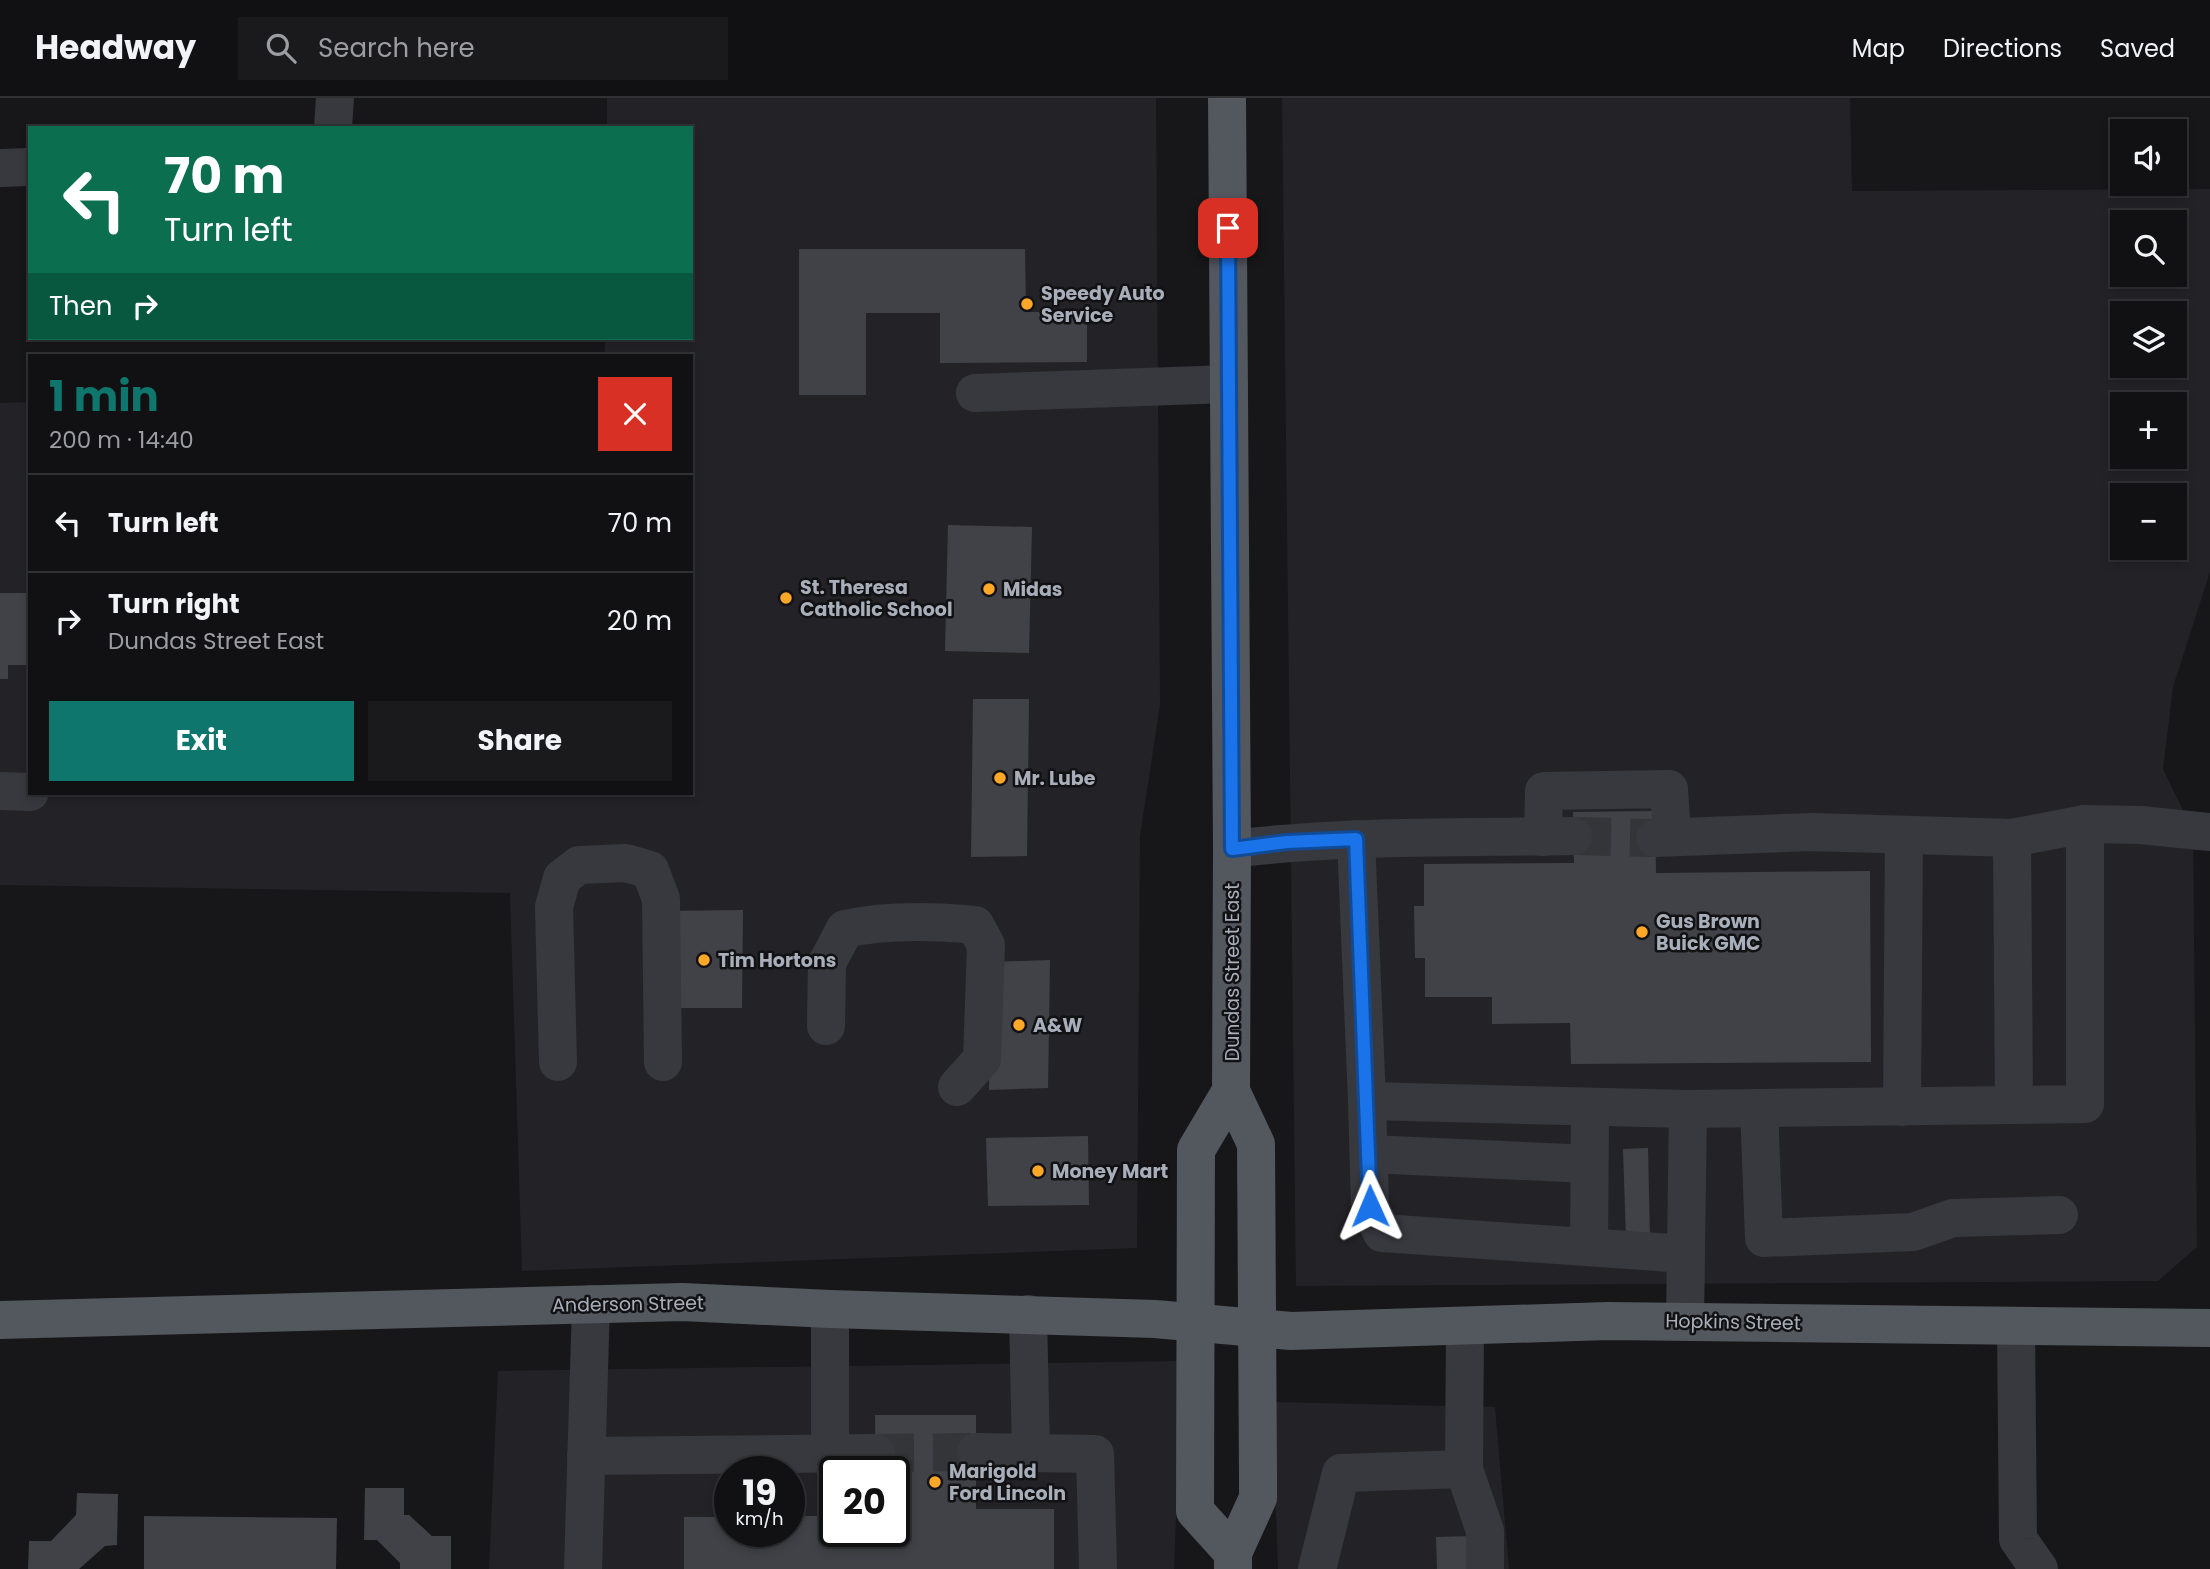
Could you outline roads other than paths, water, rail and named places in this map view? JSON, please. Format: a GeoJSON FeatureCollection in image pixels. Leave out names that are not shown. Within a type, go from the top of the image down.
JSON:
{"type":"FeatureCollection","features":[{"type":"Feature","properties":{"kind":"main road","name":"Dundas Street East"},"geometry":{"type":"LineString","coordinates":[[1227,98],[1231,1091],[1256,1144],[1258,1499],[1233,1561]]}},
{"type":"Feature","properties":{"kind":"main road","name":"Dundas Street East"},"geometry":{"type":"LineString","coordinates":[[1231,1091],[1196,1150],[1195,1511],[1233,1561]]}},
{"type":"Feature","properties":{"kind":"main road","name":"Anderson Street"},"geometry":{"type":"LineString","coordinates":[[0,1320],[681,1302],[1155,1319],[1256,1328]]}},
{"type":"Feature","properties":{"kind":"main road","name":"Hopkins Street"},"geometry":{"type":"LineString","coordinates":[[1256,1328],[1291,1331],[1608,1321],[2210,1328]]}},
{"type":"Feature","properties":{"kind":"street"},"geometry":{"type":"LineString","coordinates":[[333,126],[335,98]]}},
{"type":"Feature","properties":{"kind":"street"},"geometry":{"type":"LineString","coordinates":[[0,168],[28,167]]}},
{"type":"Feature","properties":{"kind":"street"},"geometry":{"type":"LineString","coordinates":[[975,393],[1229,384]]}},
{"type":"Feature","properties":{"kind":"street"},"geometry":{"type":"LineString","coordinates":[[1232,849],[1287,842],[1356,839],[1558,837],[1544,791],[1669,789],[1663,838],[1813,832],[2012,838],[2085,824],[2141,825],[2210,832]]}},
{"type":"Feature","properties":{"kind":"street"},"geometry":{"type":"LineString","coordinates":[[0,792],[28,792]]}},
{"type":"Feature","properties":{"kind":"street"},"geometry":{"type":"LineString","coordinates":[[1367,1101],[1688,1109],[2085,1104],[2085,824]]}},
{"type":"Feature","properties":{"kind":"street"},"geometry":{"type":"LineString","coordinates":[[1902,1107],[1904,835]]}},
{"type":"Feature","properties":{"kind":"street"},"geometry":{"type":"LineString","coordinates":[[2012,838],[2014,1105]]}},
{"type":"Feature","properties":{"kind":"street"},"geometry":{"type":"LineString","coordinates":[[1356,839],[1370,1206],[1382,1233],[1686,1254]]}},
{"type":"Feature","properties":{"kind":"street"},"geometry":{"type":"LineString","coordinates":[[558,1062],[554,907],[562,878],[579,865],[626,863],[650,870],[661,899],[663,1062]]}},
{"type":"Feature","properties":{"kind":"street"},"geometry":{"type":"LineString","coordinates":[[826,1026],[827,963],[845,929],[866,924],[949,922],[975,925],[986,945],[982,1059],[957,1087]]}},
{"type":"Feature","properties":{"kind":"street"},"geometry":{"type":"LineString","coordinates":[[1590,1107],[1590,1247]]}},
{"type":"Feature","properties":{"kind":"street"},"geometry":{"type":"LineString","coordinates":[[1759,1108],[1764,1238],[1913,1232],[1953,1218],[2059,1215]]}},
{"type":"Feature","properties":{"kind":"street"},"geometry":{"type":"LineString","coordinates":[[1685,1322],[1688,1109]]}},
{"type":"Feature","properties":{"kind":"street"},"geometry":{"type":"LineString","coordinates":[[1369,1154],[1589,1164]]}},
{"type":"Feature","properties":{"kind":"street"},"geometry":{"type":"LineString","coordinates":[[583,1569],[591,1304]]}},
{"type":"Feature","properties":{"kind":"street"},"geometry":{"type":"LineString","coordinates":[[830,1453],[831,1309]]}},
{"type":"Feature","properties":{"kind":"street"},"geometry":{"type":"LineString","coordinates":[[1028,1314],[1031,1453]]}},
{"type":"Feature","properties":{"kind":"street"},"geometry":{"type":"LineString","coordinates":[[1465,1326],[1464,1469],[1485,1531],[1485,1569]]}},
{"type":"Feature","properties":{"kind":"street"},"geometry":{"type":"LineString","coordinates":[[2016,1326],[2018,1539],[2039,1569]]}},
{"type":"Feature","properties":{"kind":"street"},"geometry":{"type":"LineString","coordinates":[[976,1452],[1095,1454],[1098,1569]]}},
{"type":"Feature","properties":{"kind":"street"},"geometry":{"type":"LineString","coordinates":[[586,1456],[876,1453]]}},
{"type":"Feature","properties":{"kind":"street"},"geometry":{"type":"LineString","coordinates":[[1317,1569],[1341,1473],[1464,1469]]}},
{"type":"Feature","properties":{"kind":"tunnel"},"geometry":{"type":"LineString","coordinates":[[1573,836],[1655,838]]}},
{"type":"Feature","properties":{"kind":"tunnel"},"geometry":{"type":"LineString","coordinates":[[876,1453],[976,1452]]}},
{"type":"Feature","properties":{"kind":"place","name":"Speedy Auto Service"},"geometry":{"type":"Point","coordinates":[1027,304]}},
{"type":"Feature","properties":{"kind":"place","name":"Midas"},"geometry":{"type":"Point","coordinates":[989,589]}},
{"type":"Feature","properties":{"kind":"place","name":"St. Theresa Catholic School"},"geometry":{"type":"Point","coordinates":[786,598]}},
{"type":"Feature","properties":{"kind":"place","name":"Mr. Lube"},"geometry":{"type":"Point","coordinates":[1000,778]}},
{"type":"Feature","properties":{"kind":"place","name":"Gus Brown Buick GMC"},"geometry":{"type":"Point","coordinates":[1642,932]}},
{"type":"Feature","properties":{"kind":"place","name":"Tim Hortons"},"geometry":{"type":"Point","coordinates":[704,960]}},
{"type":"Feature","properties":{"kind":"place","name":"A&W"},"geometry":{"type":"Point","coordinates":[1019,1025]}},
{"type":"Feature","properties":{"kind":"place","name":"Money Mart"},"geometry":{"type":"Point","coordinates":[1038,1171]}},
{"type":"Feature","properties":{"kind":"place","name":"Marigold Ford Lincoln"},"geometry":{"type":"Point","coordinates":[935,1482]}}]}
